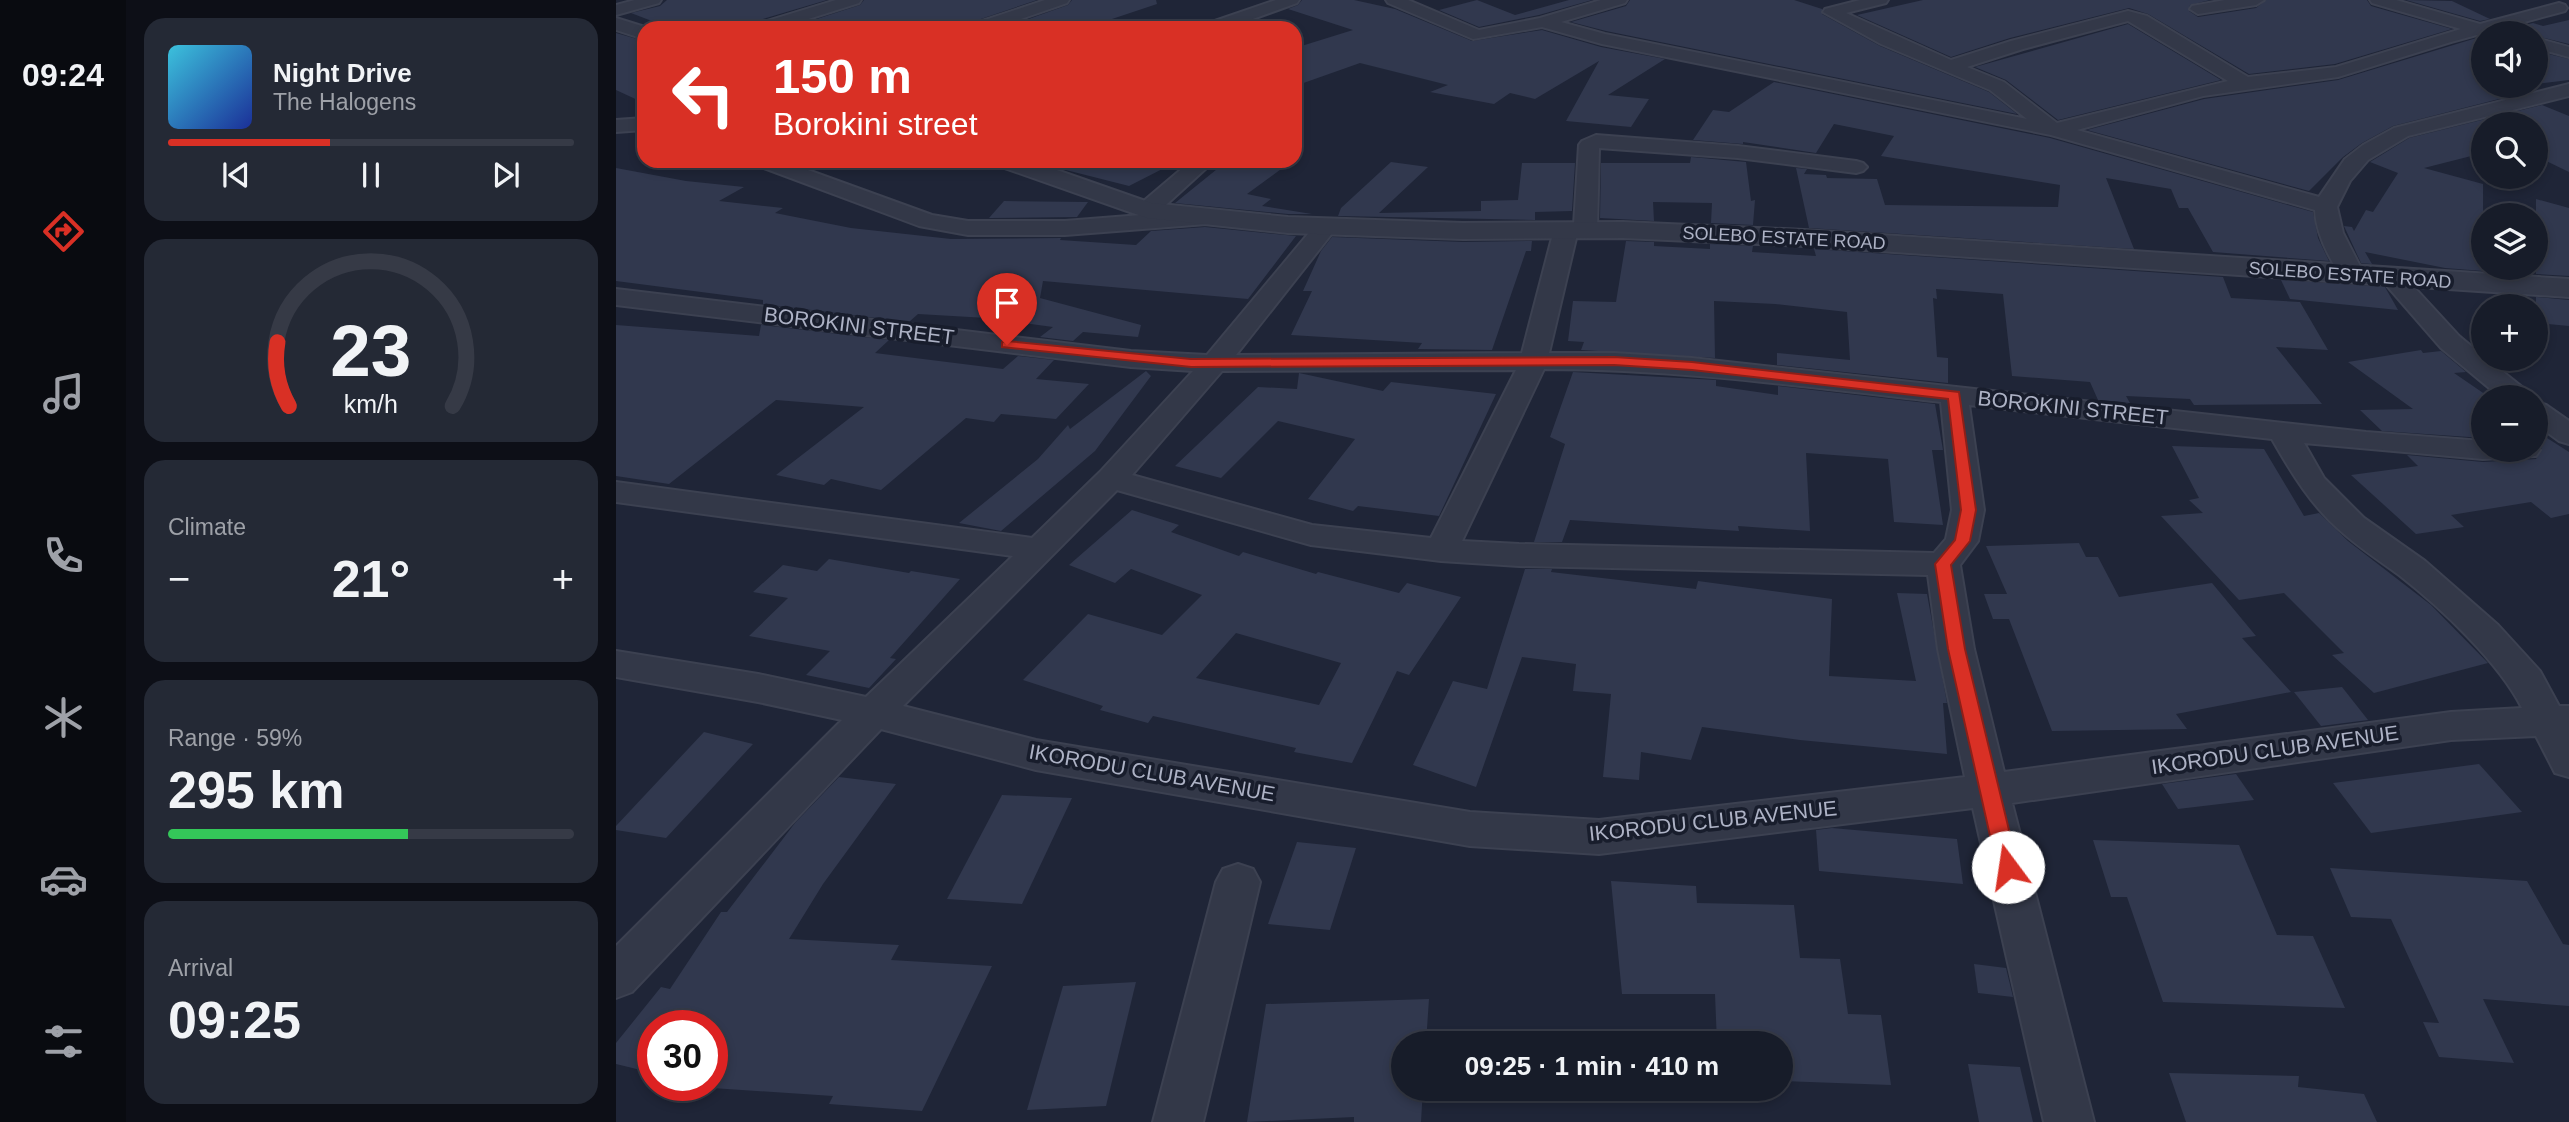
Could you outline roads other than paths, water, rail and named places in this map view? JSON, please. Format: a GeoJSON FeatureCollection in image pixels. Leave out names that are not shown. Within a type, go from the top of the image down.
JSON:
{"type":"FeatureCollection","features":[{"type":"Feature","properties":{"kind":"street"},"geometry":{"type":"LineString","coordinates":[[616,10],[653,0]]}},
{"type":"Feature","properties":{"kind":"street"},"geometry":{"type":"LineString","coordinates":[[785,21],[853,0]]}},
{"type":"Feature","properties":{"kind":"street"},"geometry":{"type":"LineString","coordinates":[[1000,21],[1061,0]]}},
{"type":"Feature","properties":{"kind":"street"},"geometry":{"type":"LineString","coordinates":[[1232,21],[1291,0]]}},
{"type":"Feature","properties":{"kind":"street"},"geometry":{"type":"LineString","coordinates":[[1394,0],[1473,34],[1486,34],[1543,22],[1594,3],[1619,0]]}},
{"type":"Feature","properties":{"kind":"street"},"geometry":{"type":"LineString","coordinates":[[1880,0],[1831,12],[1887,40],[1997,86],[2054,130]]}},
{"type":"Feature","properties":{"kind":"street"},"geometry":{"type":"LineString","coordinates":[[2198,9],[2256,0]]}},
{"type":"Feature","properties":{"kind":"street"},"geometry":{"type":"LineString","coordinates":[[2378,0],[2471,26]]}},
{"type":"Feature","properties":{"kind":"street"},"geometry":{"type":"LineString","coordinates":[[2520,21],[2560,8]]}},
{"type":"Feature","properties":{"kind":"street"},"geometry":{"type":"LineString","coordinates":[[1952,66],[2042,38],[2128,16],[2141,20],[2245,83]]}},
{"type":"Feature","properties":{"kind":"street"},"geometry":{"type":"LineString","coordinates":[[1543,22],[1615,42],[2054,130],[2326,206]]}},
{"type":"Feature","properties":{"kind":"street"},"geometry":{"type":"LineString","coordinates":[[616,24],[637,31]]}},
{"type":"Feature","properties":{"kind":"street"},"geometry":{"type":"LineString","coordinates":[[2054,130],[2116,112],[2245,83],[2337,72],[2471,36]]}},
{"type":"Feature","properties":{"kind":"street"},"geometry":{"type":"LineString","coordinates":[[2548,46],[2569,52]]}},
{"type":"Feature","properties":{"kind":"street"},"geometry":{"type":"LineString","coordinates":[[2352,274],[2332,234],[2326,206],[2339,178],[2354,159],[2375,144],[2401,132],[2569,90]]}},
{"type":"Feature","properties":{"kind":"street"},"geometry":{"type":"LineString","coordinates":[[616,126],[637,124]]}},
{"type":"Feature","properties":{"kind":"street"},"geometry":{"type":"LineString","coordinates":[[1441,550],[1534,361],[1575,230],[1589,145],[1596,141],[1609,140],[1856,167]]}},
{"type":"Feature","properties":{"kind":"street"},"geometry":{"type":"LineString","coordinates":[[782,168],[928,221],[968,228],[1065,228],[1207,217]]}},
{"type":"Feature","properties":{"kind":"street","name":"SOLEBO ESTATE ROAD"},"geometry":{"type":"LineString","coordinates":[[1028,168],[1147,210],[1326,227],[1463,231],[1575,230],[1804,238],[2352,274],[2393,279],[2569,288]]}},
{"type":"Feature","properties":{"kind":"street"},"geometry":{"type":"LineString","coordinates":[[1147,210],[1196,168]]}},
{"type":"Feature","properties":{"kind":"street"},"geometry":{"type":"LineString","coordinates":[[616,977],[873,713],[1111,479],[1216,362],[1326,227]]}},
{"type":"Feature","properties":{"kind":"street"},"geometry":{"type":"LineString","coordinates":[[2393,279],[2450,342],[2502,385]]}},
{"type":"Feature","properties":{"kind":"street","name":"BOROKINI STREET"},"geometry":{"type":"LineString","coordinates":[[616,298],[1143,360],[1454,363],[1614,361],[1692,366],[2366,441],[2471,449]]}},
{"type":"Feature","properties":{"kind":"street"},"geometry":{"type":"LineString","coordinates":[[1954,395],[1968,510],[1962,541],[1943,564],[1956,649],[2069,1122]]}},
{"type":"Feature","properties":{"kind":"street"},"geometry":{"type":"LineString","coordinates":[[2548,420],[2569,435]]}},
{"type":"Feature","properties":{"kind":"street"},"geometry":{"type":"LineString","coordinates":[[2282,430],[2312,483],[2353,525],[2413,569],[2485,634],[2527,681],[2558,720],[2569,762]]}},
{"type":"Feature","properties":{"kind":"street"},"geometry":{"type":"LineString","coordinates":[[2548,448],[2569,445]]}},
{"type":"Feature","properties":{"kind":"street"},"geometry":{"type":"LineString","coordinates":[[1111,479],[1311,535],[1441,550],[1519,555],[1943,564]]}},
{"type":"Feature","properties":{"kind":"street"},"geometry":{"type":"LineString","coordinates":[[616,492],[1038,549]]}},
{"type":"Feature","properties":{"kind":"street","name":"IKORODU CLUB AVENUE"},"geometry":{"type":"LineString","coordinates":[[616,664],[758,688],[873,713],[1036,755],[1470,829],[1599,837],[1989,790],[2451,726],[2558,720]]}},
{"type":"Feature","properties":{"kind":"street"},"geometry":{"type":"LineString","coordinates":[[1178,1122],[1238,882]]}}]}
